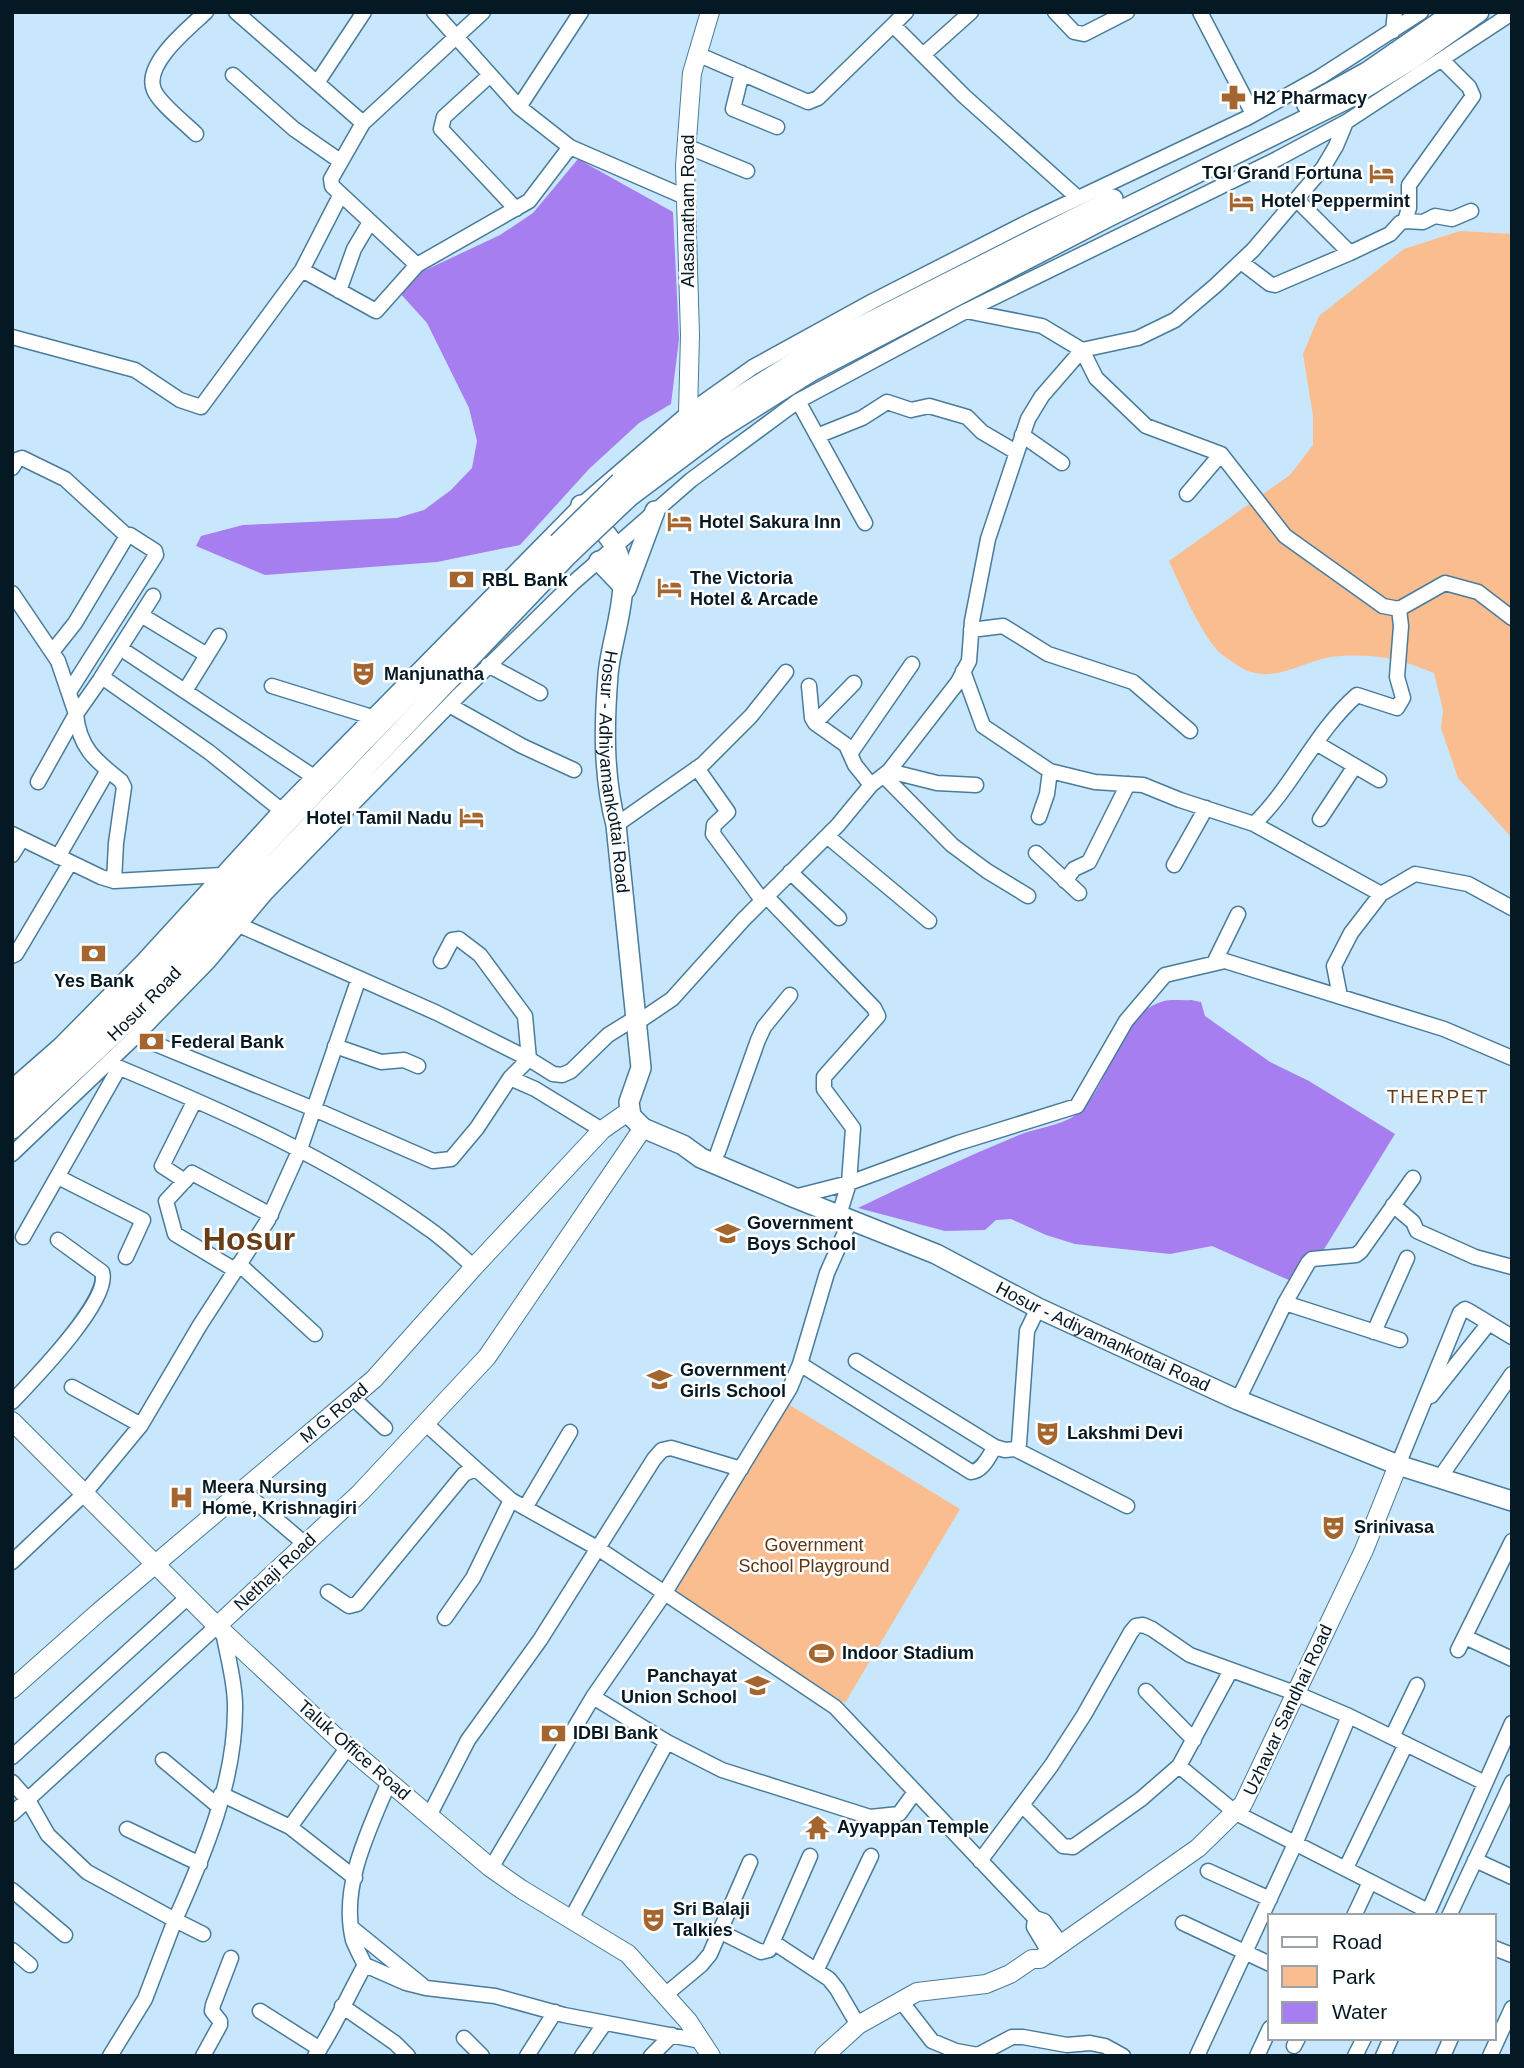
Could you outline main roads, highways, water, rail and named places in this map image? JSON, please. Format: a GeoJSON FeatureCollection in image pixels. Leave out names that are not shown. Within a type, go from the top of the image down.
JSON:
{"type":"FeatureCollection","features":[{"type":"Feature","properties":{"kind":"highway"},"geometry":{"type":"LineString","coordinates":[[563,548],[688,431],[783,369],[826,344],[1305,106],[1367,72],[1454,12]]}},
{"type":"Feature","properties":{"kind":"highway"},"geometry":{"type":"LineString","coordinates":[[625,489],[811,371],[1108,216],[1348,99],[1411,60],[1479,12]]}},
{"type":"Feature","properties":{"kind":"highway","name":"Hosur - Adhiyamankottai Road"},"geometry":{"type":"LineString","coordinates":[[581,505],[615,547],[622,573],[621,606],[608,673],[605,768],[616,825],[641,1068],[624,1114]]}},
{"type":"Feature","properties":{"kind":"highway"},"geometry":{"type":"LineString","coordinates":[[621,606],[654,512]]}},
{"type":"Feature","properties":{"kind":"highway","name":"Hosur Road"},"geometry":{"type":"LineString","coordinates":[[12,1105],[126,998],[195,926],[260,846],[563,548]]}},
{"type":"Feature","properties":{"kind":"highway","name":"Hosur Road"},"geometry":{"type":"LineString","coordinates":[[12,1129],[127,1023],[272,872],[563,548]]}},
{"type":"Feature","properties":{"kind":"highway"},"geometry":{"type":"LineString","coordinates":[[599,561],[622,585]]}},
{"type":"Feature","properties":{"kind":"highway"},"geometry":{"type":"LineString","coordinates":[[624,1114],[631,1116],[640,1132]]}},
{"type":"Feature","properties":{"kind":"highway","name":"Hosur - Adiyamankottai Road"},"geometry":{"type":"LineString","coordinates":[[640,1132],[678,1155],[710,1155],[793,1197],[936,1254],[1038,1308],[1238,1400],[1398,1465],[1512,1501]]}},
{"type":"Feature","properties":{"kind":"main road","name":"Alasanatham Road"},"geometry":{"type":"LineString","coordinates":[[688,413],[690,335],[686,146],[692,73],[710,12]]}},
{"type":"Feature","properties":{"kind":"main road","name":"M G Road"},"geometry":{"type":"LineString","coordinates":[[12,1689],[374,1379],[602,1130],[624,1114]]}},
{"type":"Feature","properties":{"kind":"main road","name":"Nethaji Road"},"geometry":{"type":"LineString","coordinates":[[220,1629],[304,1544],[360,1493],[487,1357],[640,1132]]}},
{"type":"Feature","properties":{"kind":"main road","name":"Taluk Office Road"},"geometry":{"type":"LineString","coordinates":[[12,1421],[220,1629],[348,1748],[491,1868],[628,1954],[688,2021],[706,2048]]}},
{"type":"Feature","properties":{"kind":"main road","name":"Uzhavar Sandhai Road"},"geometry":{"type":"LineString","coordinates":[[824,2056],[858,2025],[917,1992],[986,1984],[1054,1949],[1198,1848],[1236,1813],[1243,1804],[1364,1550],[1398,1465]]}},
{"type":"Feature","properties":{"kind":"water"},"geometry":{"type":"Polygon","coordinates":[[[578,159],[673,212],[679,339],[671,404],[639,423],[589,469],[520,545],[437,562],[265,575],[196,546],[201,536],[243,525],[397,518],[424,510],[451,490],[472,468],[477,441],[469,408],[427,323],[399,292],[415,275],[500,235],[533,213],[578,159]]]}},
{"type":"Feature","properties":{"kind":"water"},"geometry":{"type":"Polygon","coordinates":[[[1164,1001],[1201,1002],[1205,1016],[1270,1062],[1309,1081],[1395,1134],[1323,1251],[1291,1281],[1212,1246],[1170,1254],[1075,1244],[1046,1235],[1011,1219],[996,1220],[985,1230],[945,1231],[858,1208],[998,1144],[1074,1116],[1087,1104],[1097,1089],[1135,1020],[1148,1008],[1164,1001]]]}},
{"type":"Feature","properties":{"kind":"place","name":"H2 Pharmacy"},"geometry":{"type":"Point","coordinates":[1233,98]}},
{"type":"Feature","properties":{"kind":"place","name":"TGI Grand Fortuna"},"geometry":{"type":"Point","coordinates":[1382,173]}},
{"type":"Feature","properties":{"kind":"place","name":"Hotel Peppermint"},"geometry":{"type":"Point","coordinates":[1241,201]}},
{"type":"Feature","properties":{"kind":"place","name":"Hotel Sakura Inn"},"geometry":{"type":"Point","coordinates":[679,522]}},
{"type":"Feature","properties":{"kind":"place","name":"RBL Bank"},"geometry":{"type":"Point","coordinates":[462,580]}},
{"type":"Feature","properties":{"kind":"place","name":"The Victoria Hotel & Arcade"},"geometry":{"type":"Point","coordinates":[670,588]}},
{"type":"Feature","properties":{"kind":"place","name":"Manjunatha"},"geometry":{"type":"Point","coordinates":[364,674]}},
{"type":"Feature","properties":{"kind":"place","name":"Hotel Tamil Nadu"},"geometry":{"type":"Point","coordinates":[472,818]}},
{"type":"Feature","properties":{"kind":"place","name":"Yes Bank"},"geometry":{"type":"Point","coordinates":[94,954]}},
{"type":"Feature","properties":{"kind":"place","name":"Federal Bank"},"geometry":{"type":"Point","coordinates":[151,1042]}},
{"type":"Feature","properties":{"kind":"place","name":"Government Boys School"},"geometry":{"type":"Point","coordinates":[727,1233]}},
{"type":"Feature","properties":{"kind":"place","name":"Government Girls School"},"geometry":{"type":"Point","coordinates":[660,1380]}},
{"type":"Feature","properties":{"kind":"place","name":"Lakshmi Devi"},"geometry":{"type":"Point","coordinates":[1047,1433]}},
{"type":"Feature","properties":{"kind":"place","name":"Meera Nursing Home, Krishnagiri"},"geometry":{"type":"Point","coordinates":[182,1497]}},
{"type":"Feature","properties":{"kind":"place","name":"Srinivasa"},"geometry":{"type":"Point","coordinates":[1334,1527]}},
{"type":"Feature","properties":{"kind":"place","name":"Indoor Stadium"},"geometry":{"type":"Point","coordinates":[822,1653]}},
{"type":"Feature","properties":{"kind":"place","name":"Panchayat Union School"},"geometry":{"type":"Point","coordinates":[757,1686]}},
{"type":"Feature","properties":{"kind":"place","name":"IDBI Bank"},"geometry":{"type":"Point","coordinates":[553,1733]}},
{"type":"Feature","properties":{"kind":"place","name":"Ayyappan Temple"},"geometry":{"type":"Point","coordinates":[817,1827]}},
{"type":"Feature","properties":{"kind":"place","name":"Sri Balaji Talkies"},"geometry":{"type":"Point","coordinates":[653,1919]}},
{"type":"Feature","properties":{"kind":"district","name":"THERPET"},"geometry":{"type":"Point","coordinates":[1438,1096]}},
{"type":"Feature","properties":{"kind":"district","name":"Hosur"},"geometry":{"type":"Point","coordinates":[249,1239]}},
{"type":"Feature","properties":{"kind":"park label","name":"Government School Playground"},"geometry":{"type":"Point","coordinates":[814,1555]}}]}
